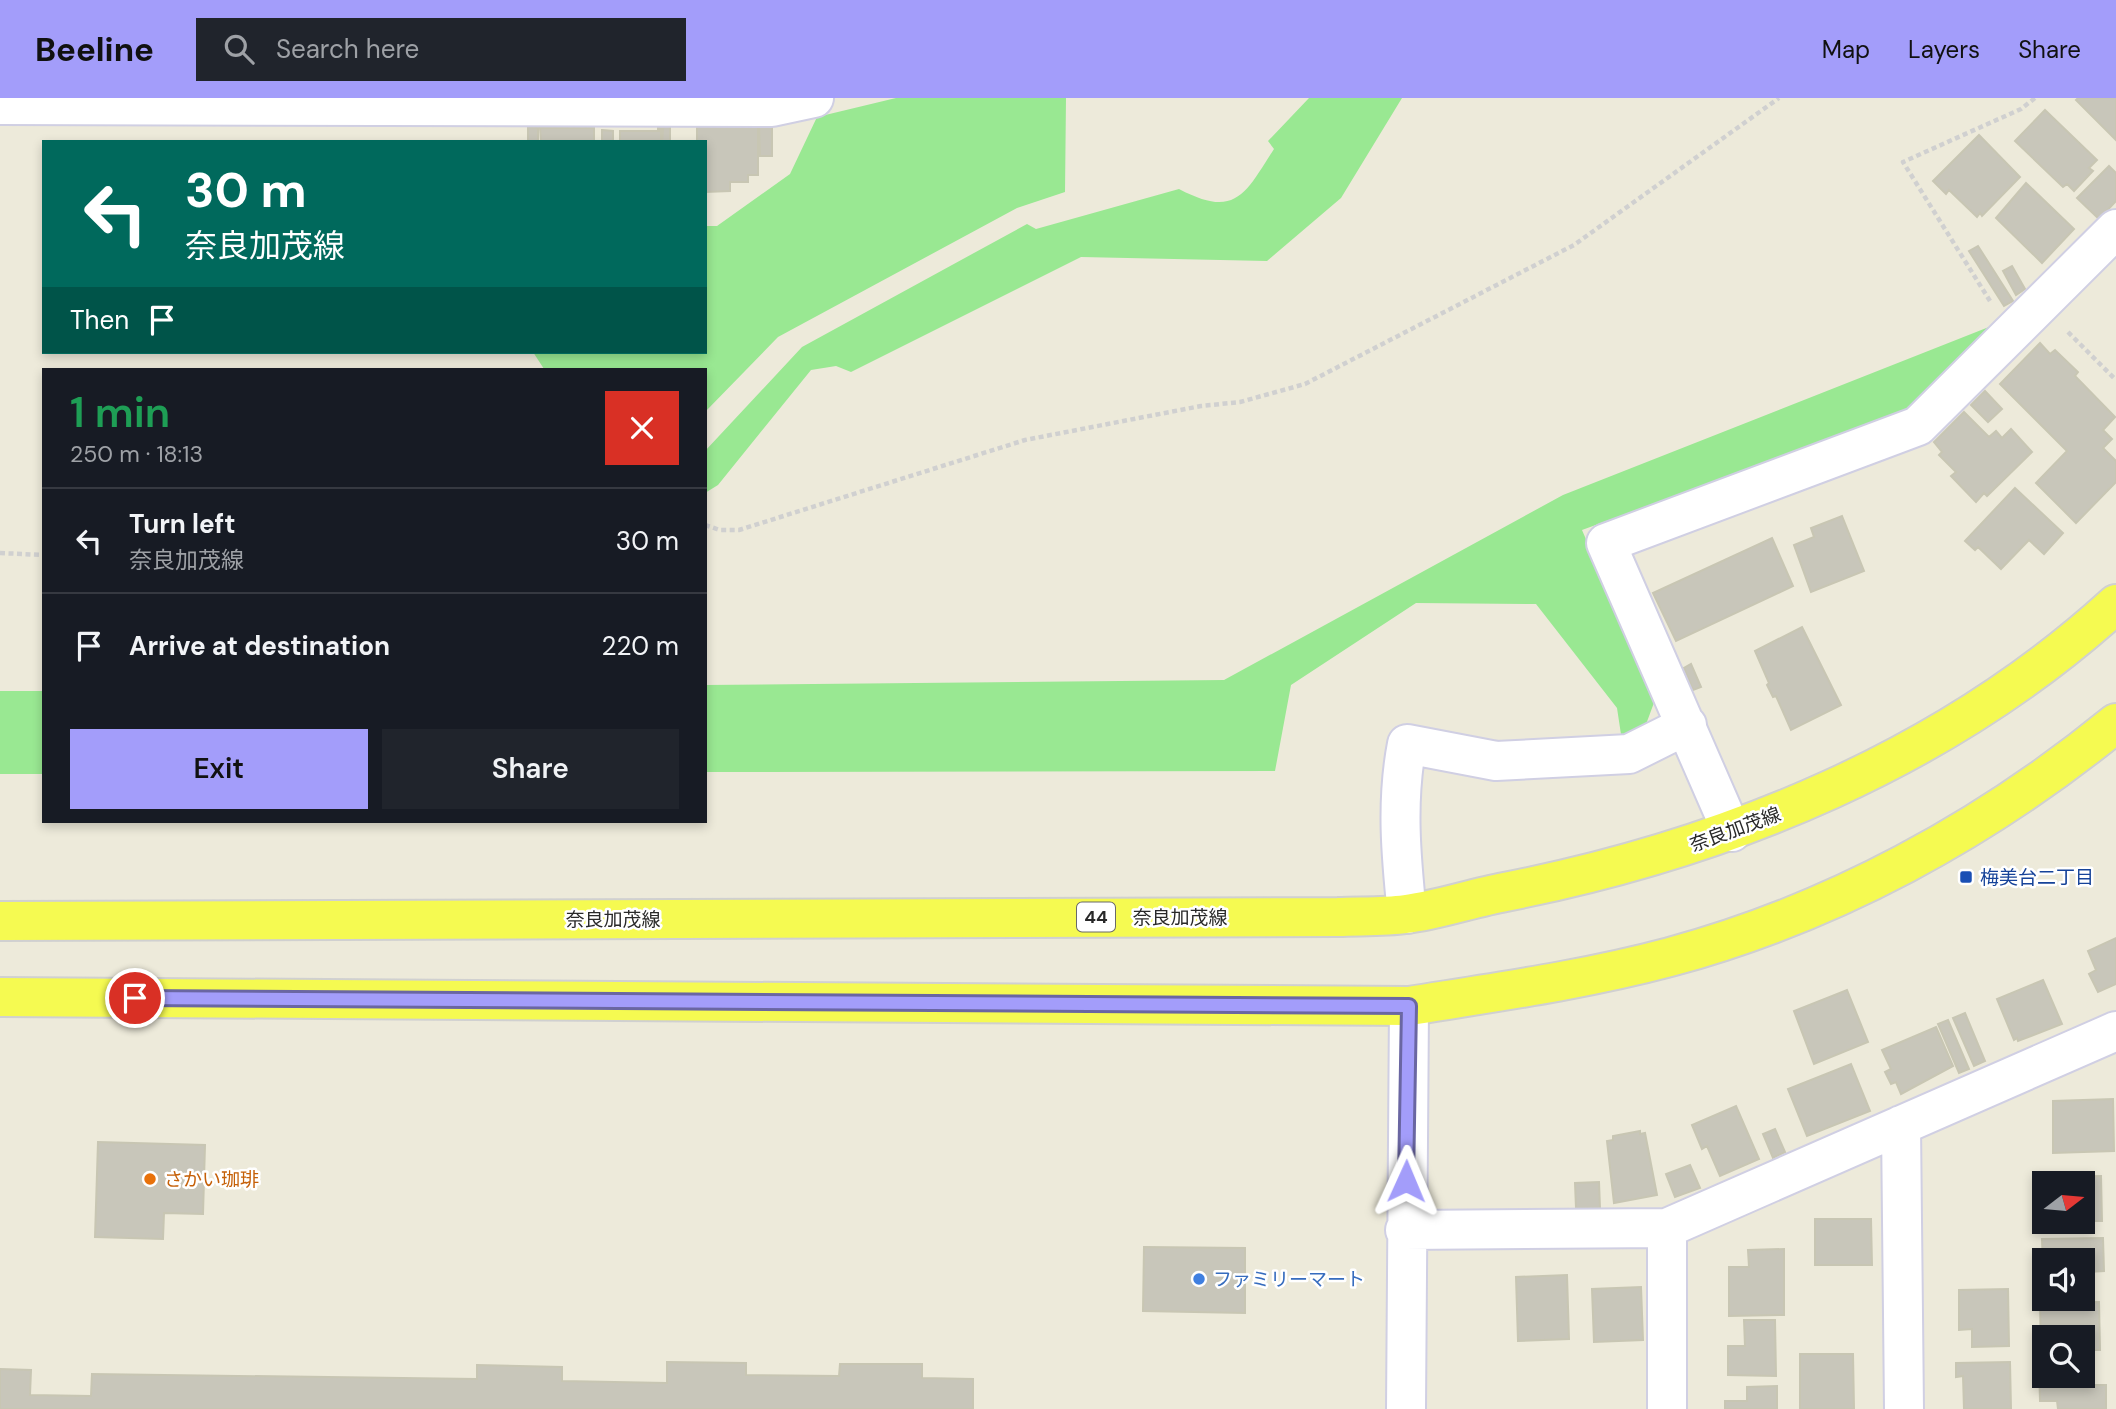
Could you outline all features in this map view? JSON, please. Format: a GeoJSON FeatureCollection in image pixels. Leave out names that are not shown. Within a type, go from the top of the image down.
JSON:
{"type":"FeatureCollection","features":[{"type":"Feature","properties":{"kind":"main road","name":"奈良加茂線"},"geometry":{"type":"LineString","coordinates":[[0,921],[1338,917],[1407,914],[1578,878],[1732,832],[1859,776],[1924,742],[2047,661],[2116,604]]}},
{"type":"Feature","properties":{"kind":"main road"},"geometry":{"type":"LineString","coordinates":[[0,997],[1409,1006],[1605,973],[1671,957],[1801,912],[1947,841],[2016,799],[2116,723]]}},
{"type":"Feature","properties":{"kind":"street"},"geometry":{"type":"LineString","coordinates":[[0,105],[77,101],[772,103],[814,98]]}},
{"type":"Feature","properties":{"kind":"street"},"geometry":{"type":"LineString","coordinates":[[1732,832],[1606,543],[1918,426],[2116,229]]}},
{"type":"Feature","properties":{"kind":"street"},"geometry":{"type":"LineString","coordinates":[[1407,914],[1401,856],[1400,784],[1407,744],[1496,761],[1629,754],[1687,726]]}},
{"type":"Feature","properties":{"kind":"street"},"geometry":{"type":"LineString","coordinates":[[1405,1409],[1409,1006]]}},
{"type":"Feature","properties":{"kind":"street"},"geometry":{"type":"LineString","coordinates":[[1405,1230],[1667,1228],[2116,1031]]}},
{"type":"Feature","properties":{"kind":"street"},"geometry":{"type":"LineString","coordinates":[[1901,1125],[1904,1409]]}},
{"type":"Feature","properties":{"kind":"street"},"geometry":{"type":"LineString","coordinates":[[1667,1228],[1667,1409]]}},
{"type":"Feature","properties":{"kind":"path"},"geometry":{"type":"LineString","coordinates":[[707,526],[720,530],[739,530],[1025,440],[1201,406],[1240,402],[1305,384],[1574,245],[1779,98]]}},
{"type":"Feature","properties":{"kind":"path"},"geometry":{"type":"LineString","coordinates":[[2011,334],[1903,162],[2021,109],[2035,98]]}},
{"type":"Feature","properties":{"kind":"path"},"geometry":{"type":"LineString","coordinates":[[2041,304],[2116,380]]}},
{"type":"Feature","properties":{"kind":"path"},"geometry":{"type":"LineString","coordinates":[[0,553],[42,555]]}},
{"type":"Feature","properties":{"kind":"green space"},"geometry":{"type":"Polygon","coordinates":[[[896,98],[1066,98],[1065,192],[1017,208],[778,337],[707,410],[707,368],[543,368],[534,354],[707,354],[707,226],[717,226],[790,174],[817,117],[896,98]]]}},
{"type":"Feature","properties":{"kind":"green space"},"geometry":{"type":"Polygon","coordinates":[[[1309,98],[1402,98],[1341,198],[1267,261],[1081,257],[851,372],[836,366],[811,370],[718,485],[707,492],[707,449],[802,347],[1027,224],[1036,229],[1179,189],[1214,202],[1237,197],[1255,178],[1274,149],[1268,141],[1309,98]]]}},
{"type":"Feature","properties":{"kind":"green space"},"geometry":{"type":"Polygon","coordinates":[[[1999,323],[1924,399],[1902,413],[1582,530],[1655,700],[1645,727],[1622,741],[1617,708],[1536,604],[1416,603],[1291,685],[1275,771],[707,772],[707,685],[1224,680],[1563,495],[1999,323]]]}},
{"type":"Feature","properties":{"kind":"green space"},"geometry":{"type":"Polygon","coordinates":[[[0,691],[42,691],[42,774],[0,774],[0,691]]]}},
{"type":"Feature","properties":{"kind":"building"},"geometry":{"type":"Polygon","coordinates":[[[2116,98],[2116,140],[2076,100],[2116,98]]]}},
{"type":"Feature","properties":{"kind":"building"},"geometry":{"type":"Polygon","coordinates":[[[2045,110],[2097,160],[2089,168],[2093,171],[2074,191],[2067,184],[2063,187],[2015,141],[2045,110]]]}},
{"type":"Feature","properties":{"kind":"building"},"geometry":{"type":"Polygon","coordinates":[[[658,125],[670,125],[670,140],[662,140],[663,129],[658,129],[658,125]]]}},
{"type":"Feature","properties":{"kind":"building"},"geometry":{"type":"Polygon","coordinates":[[[758,126],[758,175],[748,175],[748,182],[730,182],[730,191],[707,192],[707,140],[697,140],[697,127],[758,126]]]}},
{"type":"Feature","properties":{"kind":"building"},"geometry":{"type":"Polygon","coordinates":[[[528,127],[538,128],[538,140],[528,140],[528,127]]]}},
{"type":"Feature","properties":{"kind":"building"},"geometry":{"type":"Polygon","coordinates":[[[759,127],[772,127],[772,156],[760,156],[759,127]]]}},
{"type":"Feature","properties":{"kind":"building"},"geometry":{"type":"Polygon","coordinates":[[[540,128],[594,128],[594,140],[541,140],[540,128]]]}},
{"type":"Feature","properties":{"kind":"building"},"geometry":{"type":"Polygon","coordinates":[[[602,130],[613,131],[613,140],[602,140],[602,130]]]}},
{"type":"Feature","properties":{"kind":"building"},"geometry":{"type":"Polygon","coordinates":[[[620,131],[661,131],[661,140],[620,140],[620,131]]]}},
{"type":"Feature","properties":{"kind":"building"},"geometry":{"type":"Polygon","coordinates":[[[1979,135],[2020,177],[1982,216],[1980,213],[1977,217],[1949,190],[1946,194],[1933,181],[1979,135]]]}},
{"type":"Feature","properties":{"kind":"building"},"geometry":{"type":"Polygon","coordinates":[[[2109,166],[2116,173],[2116,201],[2099,219],[2077,198],[2109,166]]]}},
{"type":"Feature","properties":{"kind":"building"},"geometry":{"type":"Polygon","coordinates":[[[2026,183],[2074,229],[2042,263],[1996,218],[2026,183]]]}},
{"type":"Feature","properties":{"kind":"building"},"geometry":{"type":"Polygon","coordinates":[[[1978,246],[2013,301],[2004,306],[1969,251],[1978,246]]]}},
{"type":"Feature","properties":{"kind":"building"},"geometry":{"type":"Polygon","coordinates":[[[2012,266],[2025,289],[2016,295],[2003,271],[2012,266]]]}},
{"type":"Feature","properties":{"kind":"building"},"geometry":{"type":"Polygon","coordinates":[[[2040,343],[2050,354],[2055,350],[2078,372],[2075,376],[2115,417],[2103,430],[2112,439],[2103,448],[2116,461],[2116,482],[2076,523],[2036,483],[2067,451],[2000,384],[2040,343]]]}},
{"type":"Feature","properties":{"kind":"building"},"geometry":{"type":"Polygon","coordinates":[[[1985,391],[2002,409],[1988,422],[1971,405],[1985,391]]]}},
{"type":"Feature","properties":{"kind":"building"},"geometry":{"type":"Polygon","coordinates":[[[1964,412],[1989,437],[1996,431],[2002,438],[2011,429],[2032,452],[1987,496],[1984,493],[1976,502],[1951,476],[1956,472],[1939,455],[1942,452],[1934,442],[1964,412]]]}},
{"type":"Feature","properties":{"kind":"building"},"geometry":{"type":"Polygon","coordinates":[[[2015,488],[2063,533],[2044,554],[2029,540],[2001,569],[1978,547],[1975,550],[1965,541],[2015,488]]]}},
{"type":"Feature","properties":{"kind":"building"},"geometry":{"type":"Polygon","coordinates":[[[1842,516],[1864,571],[1811,592],[1794,545],[1814,537],[1811,528],[1842,516]]]}},
{"type":"Feature","properties":{"kind":"building"},"geometry":{"type":"Polygon","coordinates":[[[1772,538],[1793,586],[1676,641],[1653,593],[1772,538]]]}},
{"type":"Feature","properties":{"kind":"building"},"geometry":{"type":"Polygon","coordinates":[[[1802,627],[1841,705],[1791,730],[1776,696],[1773,697],[1767,685],[1769,683],[1755,651],[1802,627]]]}},
{"type":"Feature","properties":{"kind":"building"},"geometry":{"type":"Polygon","coordinates":[[[1691,664],[1701,687],[1693,690],[1684,668],[1691,664]]]}},
{"type":"Feature","properties":{"kind":"building"},"geometry":{"type":"Polygon","coordinates":[[[2116,938],[2116,984],[2098,992],[2089,974],[2096,970],[2088,951],[2116,938]]]}},
{"type":"Feature","properties":{"kind":"building"},"geometry":{"type":"Polygon","coordinates":[[[2043,980],[2062,1024],[2018,1041],[2017,1038],[2014,1040],[1997,999],[2043,980]]]}},
{"type":"Feature","properties":{"kind":"building"},"geometry":{"type":"Polygon","coordinates":[[[1847,990],[1868,1042],[1814,1064],[1794,1011],[1847,990]]]}},
{"type":"Feature","properties":{"kind":"building"},"geometry":{"type":"Polygon","coordinates":[[[1965,1013],[1985,1061],[1974,1066],[1953,1018],[1965,1013]]]}},
{"type":"Feature","properties":{"kind":"building"},"geometry":{"type":"Polygon","coordinates":[[[1948,1020],[1969,1069],[1959,1073],[1938,1024],[1948,1020]]]}},
{"type":"Feature","properties":{"kind":"building"},"geometry":{"type":"Polygon","coordinates":[[[1936,1027],[1953,1066],[1901,1094],[1896,1082],[1891,1084],[1885,1072],[1891,1069],[1882,1050],[1936,1027]]]}},
{"type":"Feature","properties":{"kind":"building"},"geometry":{"type":"Polygon","coordinates":[[[1851,1064],[1870,1111],[1807,1136],[1788,1089],[1851,1064]]]}},
{"type":"Feature","properties":{"kind":"building"},"geometry":{"type":"Polygon","coordinates":[[[2113,1099],[2114,1151],[2053,1153],[2053,1101],[2113,1099]]]}},
{"type":"Feature","properties":{"kind":"building"},"geometry":{"type":"Polygon","coordinates":[[[1736,1106],[1759,1159],[1720,1176],[1707,1146],[1702,1149],[1692,1125],[1736,1106]]]}},
{"type":"Feature","properties":{"kind":"building"},"geometry":{"type":"Polygon","coordinates":[[[1775,1129],[1785,1152],[1773,1158],[1763,1134],[1775,1129]]]}},
{"type":"Feature","properties":{"kind":"building"},"geometry":{"type":"Polygon","coordinates":[[[1640,1131],[1640,1134],[1645,1133],[1657,1195],[1614,1203],[1607,1141],[1613,1140],[1613,1136],[1640,1131]]]}},
{"type":"Feature","properties":{"kind":"building","name":"さかい珈琲"},"geometry":{"type":"Polygon","coordinates":[[[98,1142],[205,1145],[203,1214],[164,1213],[163,1239],[95,1237],[98,1142]]]}},
{"type":"Feature","properties":{"kind":"building"},"geometry":{"type":"Polygon","coordinates":[[[1690,1165],[1700,1188],[1675,1197],[1666,1174],[1690,1165]]]}},
{"type":"Feature","properties":{"kind":"building"},"geometry":{"type":"Polygon","coordinates":[[[2095,1176],[2101,1176],[2102,1221],[2095,1221],[2095,1176]]]}},
{"type":"Feature","properties":{"kind":"building"},"geometry":{"type":"Polygon","coordinates":[[[1599,1182],[1600,1208],[1576,1208],[1575,1183],[1599,1182]]]}},
{"type":"Feature","properties":{"kind":"building"},"geometry":{"type":"Polygon","coordinates":[[[1815,1219],[1871,1219],[1872,1265],[1815,1265],[1815,1219]]]}},
{"type":"Feature","properties":{"kind":"building"},"geometry":{"type":"Polygon","coordinates":[[[2103,1238],[2104,1271],[2095,1272],[2095,1248],[2042,1248],[2042,1239],[2103,1238]]]}},
{"type":"Feature","properties":{"kind":"building"},"geometry":{"type":"Polygon","coordinates":[[[1144,1247],[1245,1248],[1245,1313],[1143,1311],[1144,1247]]]}},
{"type":"Feature","properties":{"kind":"building"},"geometry":{"type":"Polygon","coordinates":[[[1784,1249],[1784,1315],[1729,1316],[1729,1267],[1749,1267],[1748,1250],[1784,1249]]]}},
{"type":"Feature","properties":{"kind":"building"},"geometry":{"type":"Polygon","coordinates":[[[1567,1275],[1569,1339],[1518,1341],[1516,1277],[1567,1275]]]}},
{"type":"Feature","properties":{"kind":"building"},"geometry":{"type":"Polygon","coordinates":[[[1641,1287],[1643,1340],[1594,1342],[1592,1289],[1641,1287]]]}},
{"type":"Feature","properties":{"kind":"building"},"geometry":{"type":"Polygon","coordinates":[[[2008,1289],[2009,1346],[1972,1347],[1972,1329],[1959,1330],[1959,1290],[2008,1289]]]}},
{"type":"Feature","properties":{"kind":"building"},"geometry":{"type":"Polygon","coordinates":[[[2095,1302],[2099,1302],[2100,1350],[2095,1350],[2095,1325],[2040,1325],[2040,1311],[2095,1311],[2095,1302]]]}},
{"type":"Feature","properties":{"kind":"building"},"geometry":{"type":"Polygon","coordinates":[[[1744,1320],[1775,1320],[1776,1376],[1728,1375],[1728,1346],[1745,1346],[1744,1320]]]}},
{"type":"Feature","properties":{"kind":"building"},"geometry":{"type":"Polygon","coordinates":[[[1800,1354],[1853,1354],[1854,1409],[1800,1409],[1800,1354]]]}},
{"type":"Feature","properties":{"kind":"building"},"geometry":{"type":"Polygon","coordinates":[[[667,1362],[746,1363],[746,1375],[839,1376],[840,1364],[922,1364],[922,1378],[973,1379],[973,1409],[0,1409],[0,1369],[31,1370],[30,1395],[91,1396],[92,1374],[477,1379],[477,1365],[562,1367],[562,1381],[667,1383],[667,1362]]]}},
{"type":"Feature","properties":{"kind":"building"},"geometry":{"type":"Polygon","coordinates":[[[2010,1362],[2011,1409],[1964,1409],[1963,1376],[1956,1377],[1956,1363],[2010,1362]]]}},
{"type":"Feature","properties":{"kind":"building"},"geometry":{"type":"Polygon","coordinates":[[[2095,1385],[2106,1385],[2106,1409],[2058,1409],[2057,1401],[2040,1401],[2040,1388],[2095,1388],[2095,1385]]]}},
{"type":"Feature","properties":{"kind":"building"},"geometry":{"type":"Polygon","coordinates":[[[1777,1386],[1777,1409],[1725,1409],[1725,1401],[1747,1401],[1747,1387],[1777,1386]]]}},
{"type":"Feature","properties":{"kind":"place","name":"梅美台二丁目"},"geometry":{"type":"Point","coordinates":[1966,877]}},
{"type":"Feature","properties":{"kind":"place","name":"さかい珈琲"},"geometry":{"type":"Point","coordinates":[150,1179]}},
{"type":"Feature","properties":{"kind":"place","name":"ファミリーマート"},"geometry":{"type":"Point","coordinates":[1199,1279]}},
{"type":"Feature","properties":{"kind":"route"},"geometry":{"type":"LineString","coordinates":[[135,998],[1409,1006],[1406,1181]]}}]}
